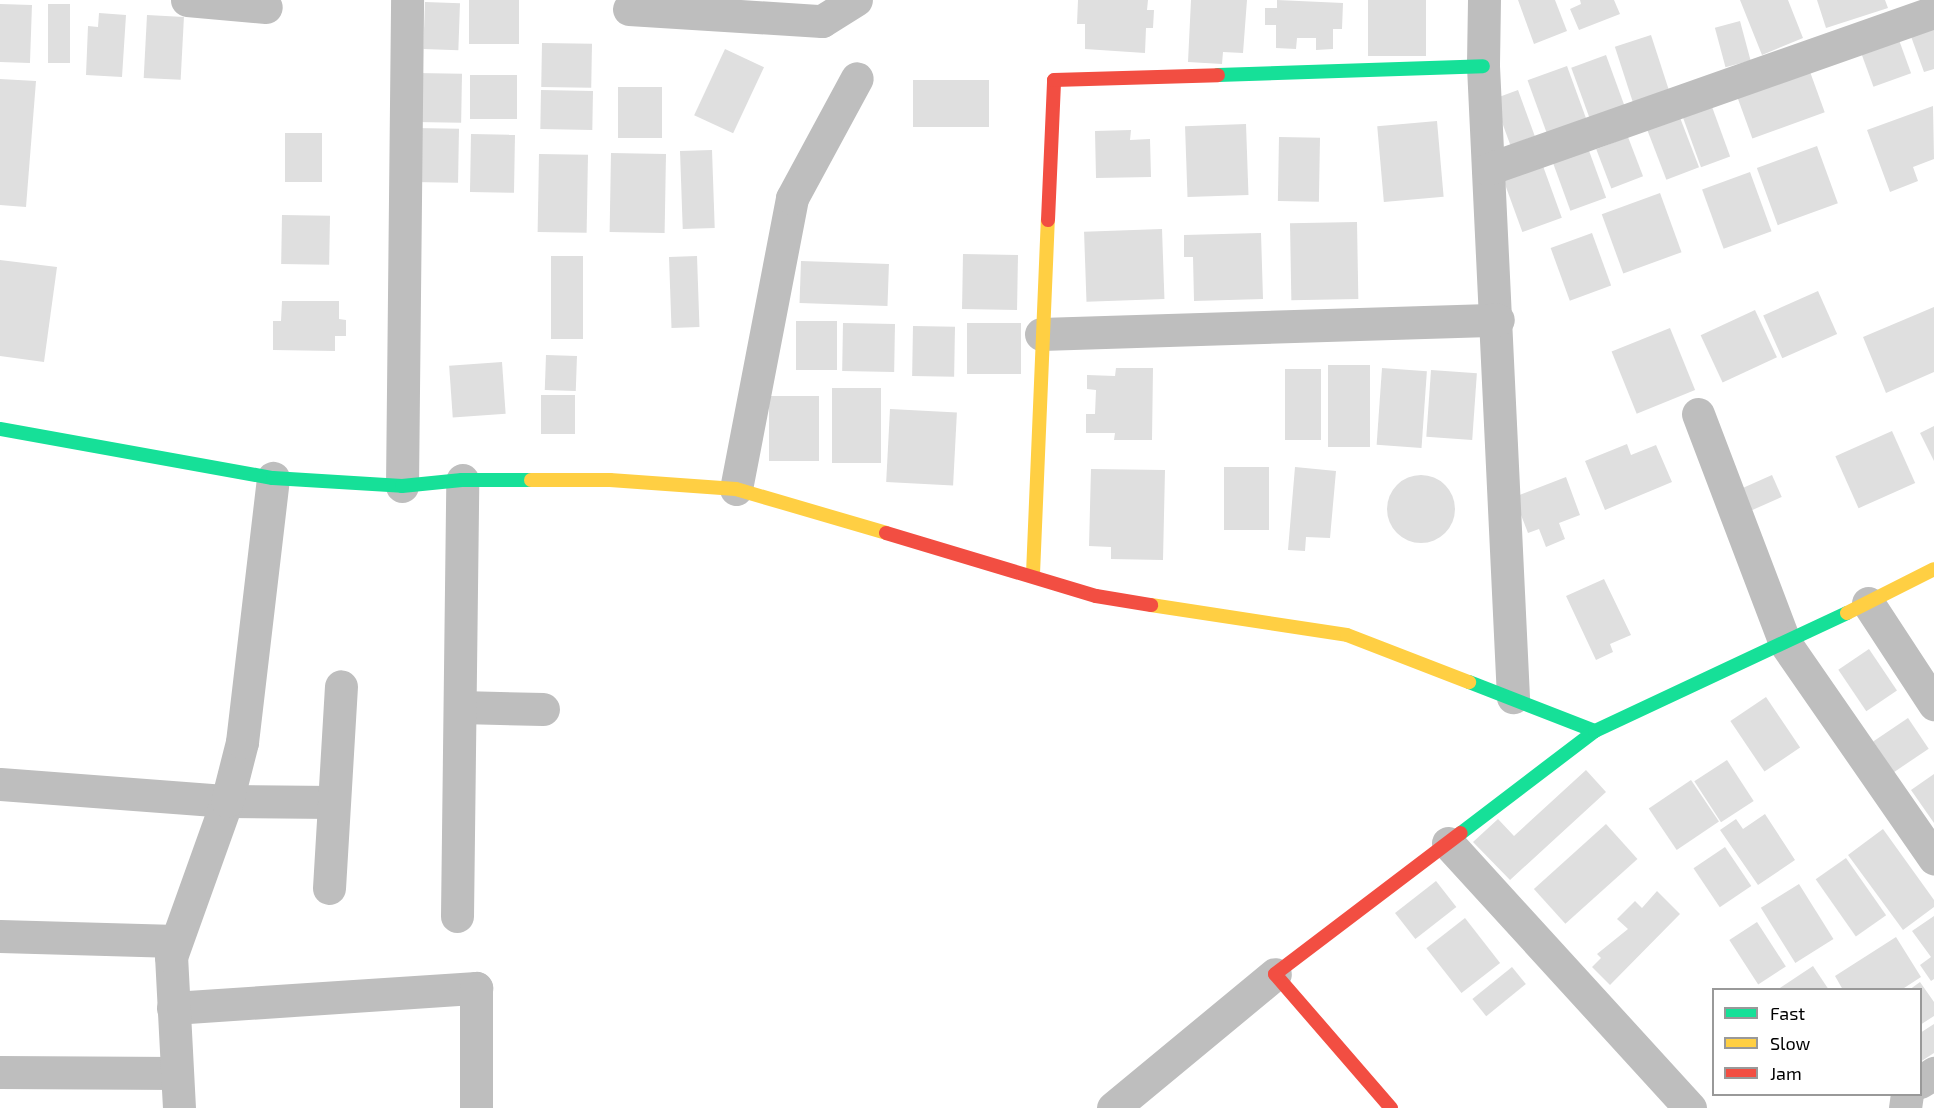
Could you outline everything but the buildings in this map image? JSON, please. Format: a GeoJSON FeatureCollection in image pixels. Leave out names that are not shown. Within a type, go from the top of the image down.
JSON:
{"type":"FeatureCollection","features":[{"type":"Feature","properties":{"kind":"street"},"geometry":{"type":"LineString","coordinates":[[187,0],[266,7]]}},
{"type":"Feature","properties":{"kind":"street"},"geometry":{"type":"LineString","coordinates":[[402,486],[407,0]]}},
{"type":"Feature","properties":{"kind":"street"},"geometry":{"type":"LineString","coordinates":[[629,9],[822,21],[856,0]]}},
{"type":"Feature","properties":{"kind":"street"},"geometry":{"type":"LineString","coordinates":[[1484,0],[1483,66],[1498,320],[1514,698]]}},
{"type":"Feature","properties":{"kind":"street"},"geometry":{"type":"LineString","coordinates":[[1488,169],[1934,12]]}},
{"type":"Feature","properties":{"kind":"street"},"geometry":{"type":"LineString","coordinates":[[1033,574],[1041,334],[1054,80],[1483,66]]}},
{"type":"Feature","properties":{"kind":"street"},"geometry":{"type":"LineString","coordinates":[[736,489],[792,198],[857,78]]}},
{"type":"Feature","properties":{"kind":"street"},"geometry":{"type":"LineString","coordinates":[[1041,334],[1498,320]]}},
{"type":"Feature","properties":{"kind":"street"},"geometry":{"type":"LineString","coordinates":[[1698,414],[1785,643],[1934,858]]}},
{"type":"Feature","properties":{"kind":"street"},"geometry":{"type":"LineString","coordinates":[[0,429],[273,478],[402,486],[462,480],[610,480],[736,489],[1033,574],[1096,596],[1347,635],[1595,731]]}},
{"type":"Feature","properties":{"kind":"street"},"geometry":{"type":"LineString","coordinates":[[179,1108],[171,957],[227,801],[242,742],[273,478]]}},
{"type":"Feature","properties":{"kind":"street"},"geometry":{"type":"LineString","coordinates":[[457,916],[462,480]]}},
{"type":"Feature","properties":{"kind":"street"},"geometry":{"type":"LineString","coordinates":[[1113,1108],[1275,974],[1595,731],[1785,643],[1934,569]]}},
{"type":"Feature","properties":{"kind":"street"},"geometry":{"type":"LineString","coordinates":[[1868,603],[1934,704]]}},
{"type":"Feature","properties":{"kind":"street"},"geometry":{"type":"LineString","coordinates":[[329,888],[341,686]]}},
{"type":"Feature","properties":{"kind":"street"},"geometry":{"type":"LineString","coordinates":[[460,707],[543,709]]}},
{"type":"Feature","properties":{"kind":"street"},"geometry":{"type":"LineString","coordinates":[[0,784],[227,801],[333,802]]}},
{"type":"Feature","properties":{"kind":"street"},"geometry":{"type":"LineString","coordinates":[[1448,843],[1690,1108]]}},
{"type":"Feature","properties":{"kind":"street"},"geometry":{"type":"LineString","coordinates":[[0,936],[177,941]]}},
{"type":"Feature","properties":{"kind":"street"},"geometry":{"type":"LineString","coordinates":[[1275,974],[1391,1108]]}},
{"type":"Feature","properties":{"kind":"street"},"geometry":{"type":"LineString","coordinates":[[173,1008],[476,988],[476,1108]]}},
{"type":"Feature","properties":{"kind":"street"},"geometry":{"type":"LineString","coordinates":[[0,1072],[177,1072]]}},
{"type":"Feature","properties":{"kind":"traffic: fast"},"geometry":{"type":"LineString","coordinates":[[1218,75],[1483,66]]}},
{"type":"Feature","properties":{"kind":"traffic: fast"},"geometry":{"type":"LineString","coordinates":[[0,429],[273,478],[402,486],[462,480],[531,480]]}},
{"type":"Feature","properties":{"kind":"traffic: fast"},"geometry":{"type":"LineString","coordinates":[[1461,833],[1595,731],[1847,613]]}},
{"type":"Feature","properties":{"kind":"traffic: fast"},"geometry":{"type":"LineString","coordinates":[[1469,682],[1595,731]]}},
{"type":"Feature","properties":{"kind":"traffic: slow"},"geometry":{"type":"LineString","coordinates":[[1033,574],[1048,220]]}},
{"type":"Feature","properties":{"kind":"traffic: slow"},"geometry":{"type":"LineString","coordinates":[[531,480],[610,480],[736,489],[886,533]]}},
{"type":"Feature","properties":{"kind":"traffic: slow"},"geometry":{"type":"LineString","coordinates":[[1847,613],[1934,569]]}},
{"type":"Feature","properties":{"kind":"traffic: slow"},"geometry":{"type":"LineString","coordinates":[[1151,605],[1347,635],[1469,682]]}},
{"type":"Feature","properties":{"kind":"traffic: jam"},"geometry":{"type":"LineString","coordinates":[[1048,220],[1054,80],[1218,75]]}},
{"type":"Feature","properties":{"kind":"traffic: jam"},"geometry":{"type":"LineString","coordinates":[[886,533],[1096,596],[1151,605]]}},
{"type":"Feature","properties":{"kind":"traffic: jam"},"geometry":{"type":"LineString","coordinates":[[1391,1108],[1275,974],[1461,833]]}}]}
